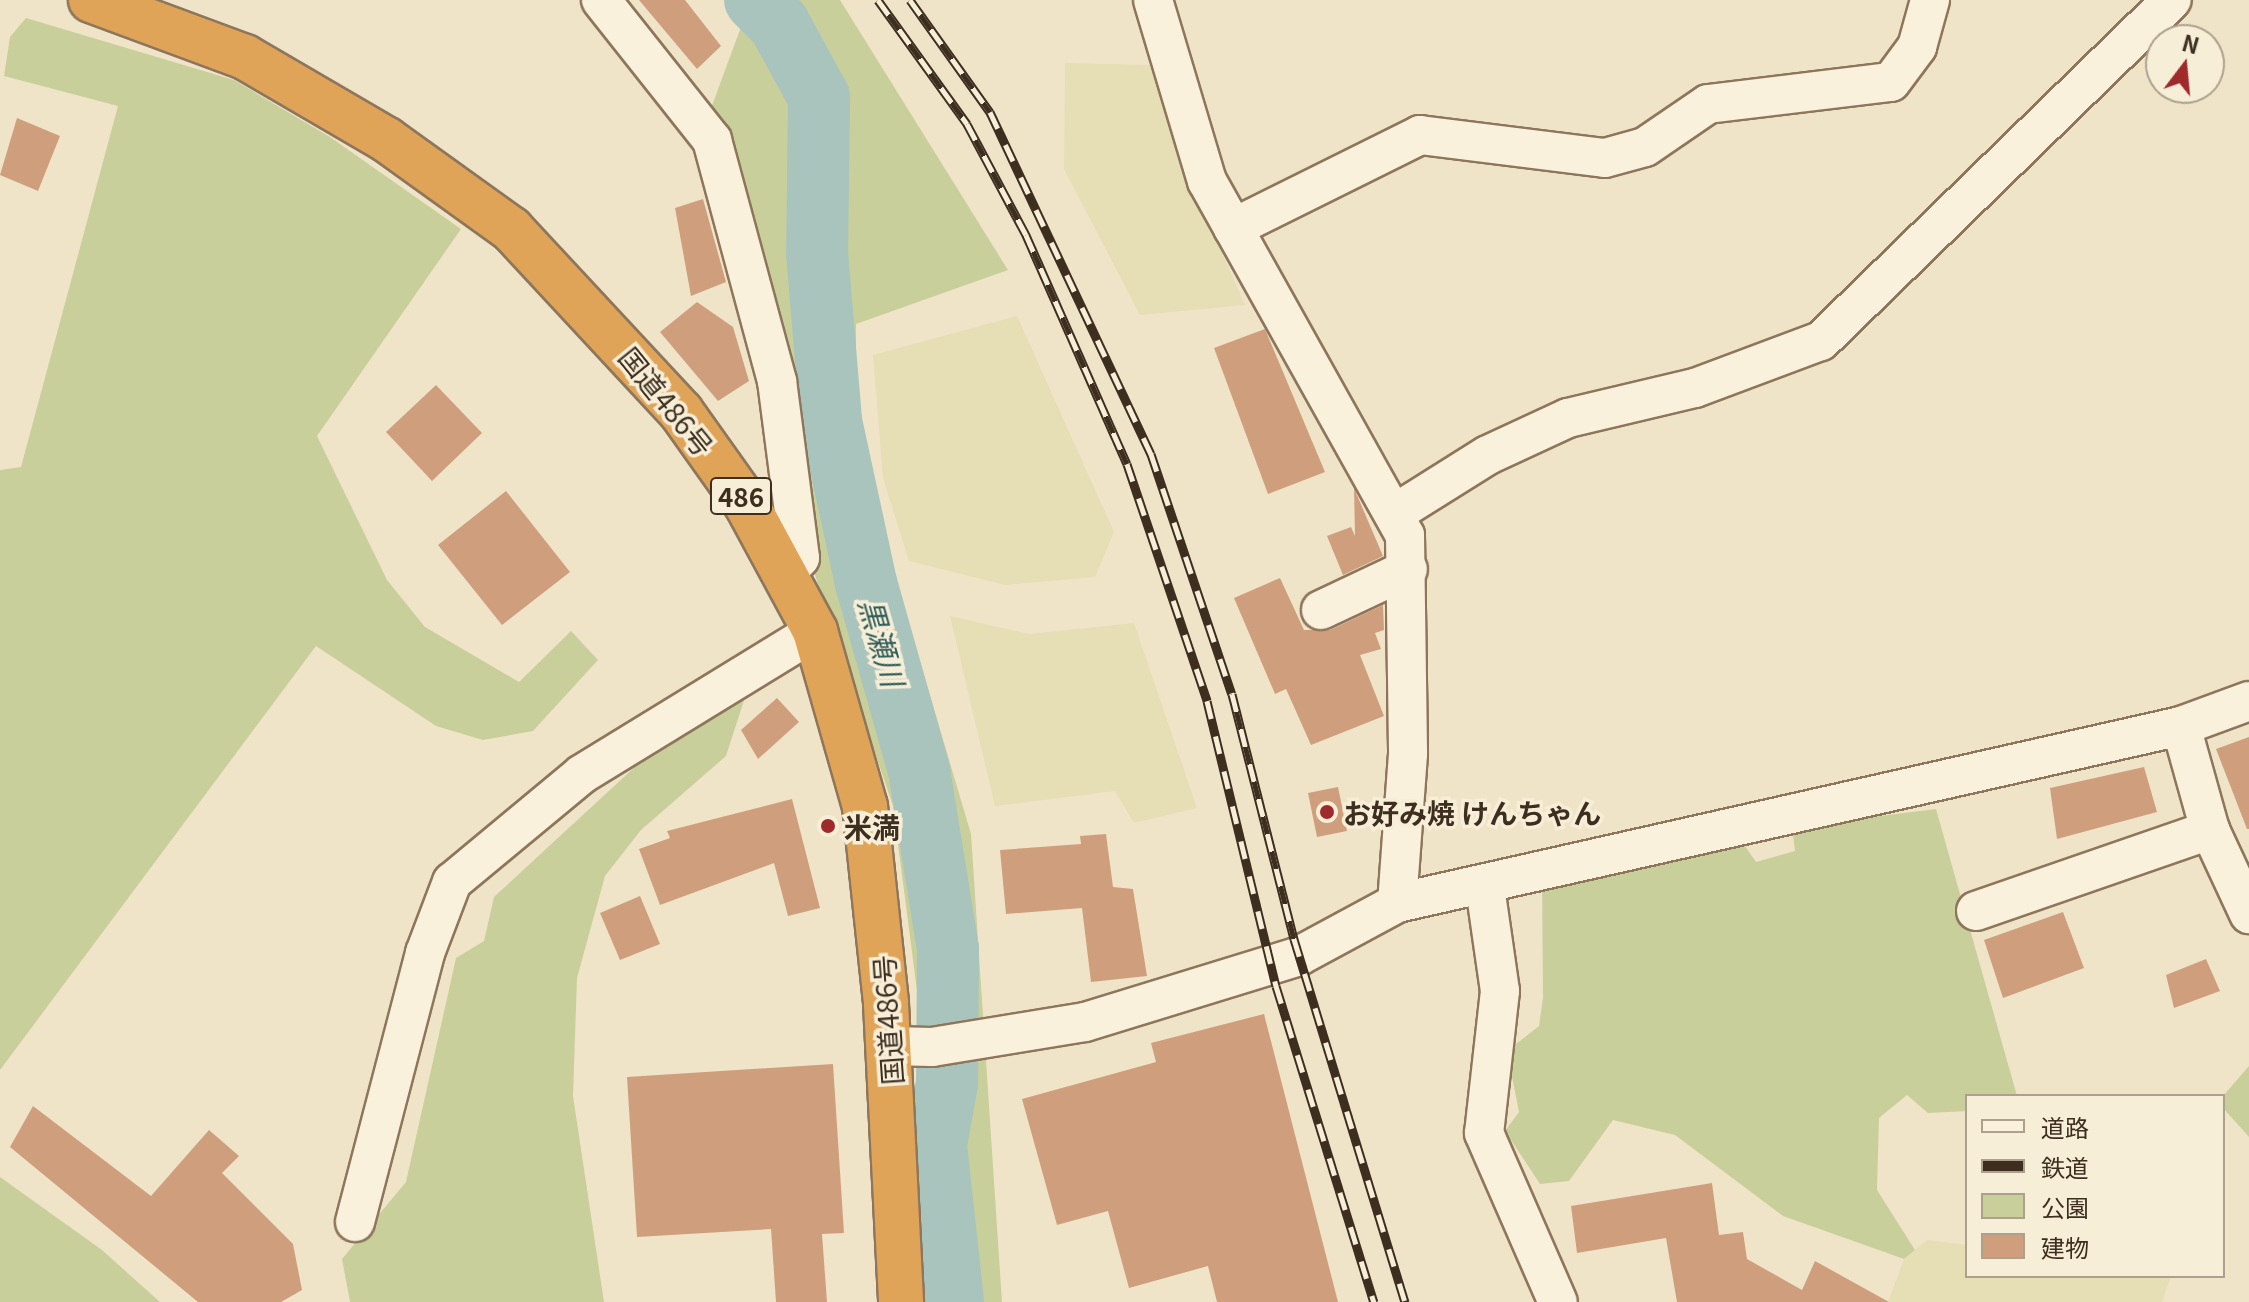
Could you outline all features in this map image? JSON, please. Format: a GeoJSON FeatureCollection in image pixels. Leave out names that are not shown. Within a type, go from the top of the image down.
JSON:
{"type":"FeatureCollection","features":[{"type":"Feature","properties":{"kind":"highway","name":"国道486号"},"geometry":{"type":"LineString","coordinates":[[91,0],[245,57],[387,140],[511,229],[681,412],[785,573],[815,631],[865,806],[889,1046],[901,1302]]}},
{"type":"Feature","properties":{"kind":"street"},"geometry":{"type":"LineString","coordinates":[[601,0],[712,140],[777,381],[800,558],[785,573]]}},
{"type":"Feature","properties":{"kind":"street"},"geometry":{"type":"LineString","coordinates":[[1153,0],[1207,181],[1397,512],[1408,569],[1397,903]]}},
{"type":"Feature","properties":{"kind":"street"},"geometry":{"type":"LineString","coordinates":[[1233,228],[1420,135],[1605,158],[1645,147],[1708,104],[1891,82],[1917,47],[1930,0]]}},
{"type":"Feature","properties":{"kind":"street"},"geometry":{"type":"LineString","coordinates":[[1397,512],[1488,455],[1568,418],[1695,388],[1821,341],[2172,0]]}},
{"type":"Feature","properties":{"kind":"street"},"geometry":{"type":"LineString","coordinates":[[1321,610],[1408,569]]}},
{"type":"Feature","properties":{"kind":"street"},"geometry":{"type":"LineString","coordinates":[[355,1222],[425,953],[452,882],[582,774],[815,631]]}},
{"type":"Feature","properties":{"kind":"street"},"geometry":{"type":"LineString","coordinates":[[889,1046],[932,1047],[1085,1022],[1299,956],[1397,903],[1485,887],[2181,726],[2249,701]]}},
{"type":"Feature","properties":{"kind":"street"},"geometry":{"type":"LineString","coordinates":[[2181,726],[2210,830],[2249,914]]}},
{"type":"Feature","properties":{"kind":"street"},"geometry":{"type":"LineString","coordinates":[[1976,911],[2210,830]]}},
{"type":"Feature","properties":{"kind":"street"},"geometry":{"type":"LineString","coordinates":[[1485,887],[1500,991],[1484,1133],[1558,1302]]}},
{"type":"Feature","properties":{"kind":"shaded area"},"geometry":{"type":"Polygon","coordinates":[[[1065,63],[1151,65],[1194,189],[1245,305],[1140,315],[1064,169],[1065,63]]]}},
{"type":"Feature","properties":{"kind":"shaded area"},"geometry":{"type":"Polygon","coordinates":[[[1017,316],[1114,532],[1095,577],[1005,585],[909,561],[883,478],[873,355],[1017,316]]]}},
{"type":"Feature","properties":{"kind":"shaded area"},"geometry":{"type":"Polygon","coordinates":[[[950,616],[1029,634],[1134,623],[1197,808],[1134,823],[1115,791],[995,806],[950,616]]]}},
{"type":"Feature","properties":{"kind":"shaded area"},"geometry":{"type":"Polygon","coordinates":[[[1927,1240],[1965,1245],[1965,1278],[2170,1278],[2162,1302],[1888,1302],[1904,1259],[1927,1240]]]}},
{"type":"Feature","properties":{"kind":"green space"},"geometry":{"type":"Polygon","coordinates":[[[732,0],[840,0],[1008,270],[856,324],[856,445],[971,834],[1002,1302],[931,1302],[928,1075],[893,806],[807,551],[710,111],[745,16],[732,0]]]}},
{"type":"Feature","properties":{"kind":"green space"},"geometry":{"type":"Polygon","coordinates":[[[26,18],[234,80],[330,137],[461,229],[317,436],[387,580],[425,627],[519,682],[571,631],[598,660],[533,731],[483,740],[436,726],[316,646],[0,1070],[0,470],[21,467],[118,106],[4,76],[10,37],[26,18]]]}},
{"type":"Feature","properties":{"kind":"green space"},"geometry":{"type":"Polygon","coordinates":[[[747,691],[726,756],[641,830],[605,876],[577,978],[573,1096],[604,1302],[350,1302],[342,1259],[406,1182],[456,958],[484,941],[494,897],[689,717],[747,691]]]}},
{"type":"Feature","properties":{"kind":"green space"},"geometry":{"type":"Polygon","coordinates":[[[1936,809],[2016,1094],[1965,1094],[1965,1111],[1928,1113],[1907,1095],[1879,1118],[1877,1190],[1915,1250],[1904,1259],[1783,1216],[1675,1135],[1613,1120],[1569,1181],[1540,1184],[1505,1131],[1519,1112],[1507,1051],[1539,1026],[1543,998],[1542,874],[1734,830],[1756,862],[1795,851],[1792,827],[1936,809]]]}},
{"type":"Feature","properties":{"kind":"green space"},"geometry":{"type":"Polygon","coordinates":[[[2249,1066],[2249,1137],[2225,1110],[2225,1094],[2249,1066]]]}},
{"type":"Feature","properties":{"kind":"green space"},"geometry":{"type":"Polygon","coordinates":[[[0,1177],[102,1250],[160,1302],[0,1302],[0,1177]]]}},
{"type":"Feature","properties":{"kind":"building"},"geometry":{"type":"Polygon","coordinates":[[[639,0],[685,0],[721,46],[697,69],[639,0]]]}},
{"type":"Feature","properties":{"kind":"building"},"geometry":{"type":"Polygon","coordinates":[[[17,118],[60,136],[38,191],[0,175],[17,118]]]}},
{"type":"Feature","properties":{"kind":"building"},"geometry":{"type":"Polygon","coordinates":[[[703,199],[726,282],[691,296],[675,208],[703,199]]]}},
{"type":"Feature","properties":{"kind":"building"},"geometry":{"type":"Polygon","coordinates":[[[697,302],[733,327],[749,381],[718,401],[660,332],[697,302]]]}},
{"type":"Feature","properties":{"kind":"building"},"geometry":{"type":"Polygon","coordinates":[[[1265,329],[1325,472],[1268,494],[1214,348],[1265,329]]]}},
{"type":"Feature","properties":{"kind":"building"},"geometry":{"type":"Polygon","coordinates":[[[436,385],[482,433],[432,481],[386,432],[436,385]]]}},
{"type":"Feature","properties":{"kind":"building"},"geometry":{"type":"Polygon","coordinates":[[[1354,488],[1383,556],[1343,575],[1327,536],[1351,527],[1355,536],[1354,488]]]}},
{"type":"Feature","properties":{"kind":"building"},"geometry":{"type":"Polygon","coordinates":[[[506,491],[570,572],[502,625],[438,545],[506,491]]]}},
{"type":"Feature","properties":{"kind":"building"},"geometry":{"type":"Polygon","coordinates":[[[1280,578],[1304,630],[1330,630],[1383,605],[1384,630],[1375,633],[1381,649],[1360,655],[1384,716],[1311,745],[1286,689],[1275,694],[1234,598],[1280,578]]]}},
{"type":"Feature","properties":{"kind":"building"},"geometry":{"type":"Polygon","coordinates":[[[777,698],[799,722],[758,759],[741,730],[777,698]]]}},
{"type":"Feature","properties":{"kind":"building"},"geometry":{"type":"Polygon","coordinates":[[[2249,737],[2249,829],[2247,829],[2216,749],[2249,737]]]}},
{"type":"Feature","properties":{"kind":"building"},"geometry":{"type":"Polygon","coordinates":[[[2144,767],[2157,812],[2057,839],[2050,788],[2144,767]]]}},
{"type":"Feature","properties":{"kind":"building","name":"お好み焼 けんちゃん"},"geometry":{"type":"Polygon","coordinates":[[[1338,787],[1347,831],[1317,837],[1308,793],[1338,787]]]}},
{"type":"Feature","properties":{"kind":"building"},"geometry":{"type":"Polygon","coordinates":[[[792,799],[820,908],[788,916],[774,863],[660,905],[639,849],[670,838],[667,831],[792,799]]]}},
{"type":"Feature","properties":{"kind":"building"},"geometry":{"type":"Polygon","coordinates":[[[1106,834],[1113,887],[1133,889],[1147,976],[1091,982],[1082,908],[1006,914],[1000,850],[1081,844],[1080,836],[1106,834]]]}},
{"type":"Feature","properties":{"kind":"building"},"geometry":{"type":"Polygon","coordinates":[[[640,896],[660,944],[620,960],[600,913],[640,896]]]}},
{"type":"Feature","properties":{"kind":"building"},"geometry":{"type":"Polygon","coordinates":[[[2063,912],[2084,968],[2003,998],[1984,940],[2063,912]]]}},
{"type":"Feature","properties":{"kind":"building"},"geometry":{"type":"Polygon","coordinates":[[[2206,959],[2220,991],[2174,1008],[2166,975],[2206,959]]]}},
{"type":"Feature","properties":{"kind":"building"},"geometry":{"type":"Polygon","coordinates":[[[1264,1014],[1338,1302],[1217,1302],[1208,1266],[1129,1288],[1108,1211],[1057,1225],[1022,1099],[1156,1062],[1151,1043],[1264,1014]]]}},
{"type":"Feature","properties":{"kind":"building"},"geometry":{"type":"Polygon","coordinates":[[[833,1064],[844,1233],[822,1234],[827,1302],[776,1302],[771,1229],[637,1237],[627,1077],[833,1064]]]}},
{"type":"Feature","properties":{"kind":"building"},"geometry":{"type":"Polygon","coordinates":[[[33,1106],[151,1196],[209,1130],[239,1156],[222,1173],[293,1244],[302,1290],[281,1302],[198,1302],[10,1147],[33,1106]]]}},
{"type":"Feature","properties":{"kind":"building"},"geometry":{"type":"Polygon","coordinates":[[[1712,1183],[1719,1235],[1743,1232],[1747,1259],[1802,1290],[1815,1261],[1889,1302],[1677,1302],[1666,1238],[1577,1253],[1571,1206],[1712,1183]]]}},
{"type":"Feature","properties":{"kind":"waterway","name":"黒瀬川"},"geometry":{"type":"LineString","coordinates":[[755,0],[779,24],[819,97],[817,253],[831,421],[866,583],[919,770],[948,950],[947,1083],[936,1145],[953,1302]]}},
{"type":"Feature","properties":{"kind":"railway"},"geometry":{"type":"LineString","coordinates":[[878,0],[967,124],[1026,235],[1127,464],[1207,701],[1276,986],[1374,1302]]}},
{"type":"Feature","properties":{"kind":"railway"},"geometry":{"type":"LineString","coordinates":[[910,0],[990,112],[1151,454],[1232,694],[1294,939],[1405,1302]]}},
{"type":"Feature","properties":{"kind":"place","name":"お好み焼 けんちゃん"},"geometry":{"type":"Point","coordinates":[1327,812]}},
{"type":"Feature","properties":{"kind":"place","name":"米満"},"geometry":{"type":"Point","coordinates":[828,826]}}]}
